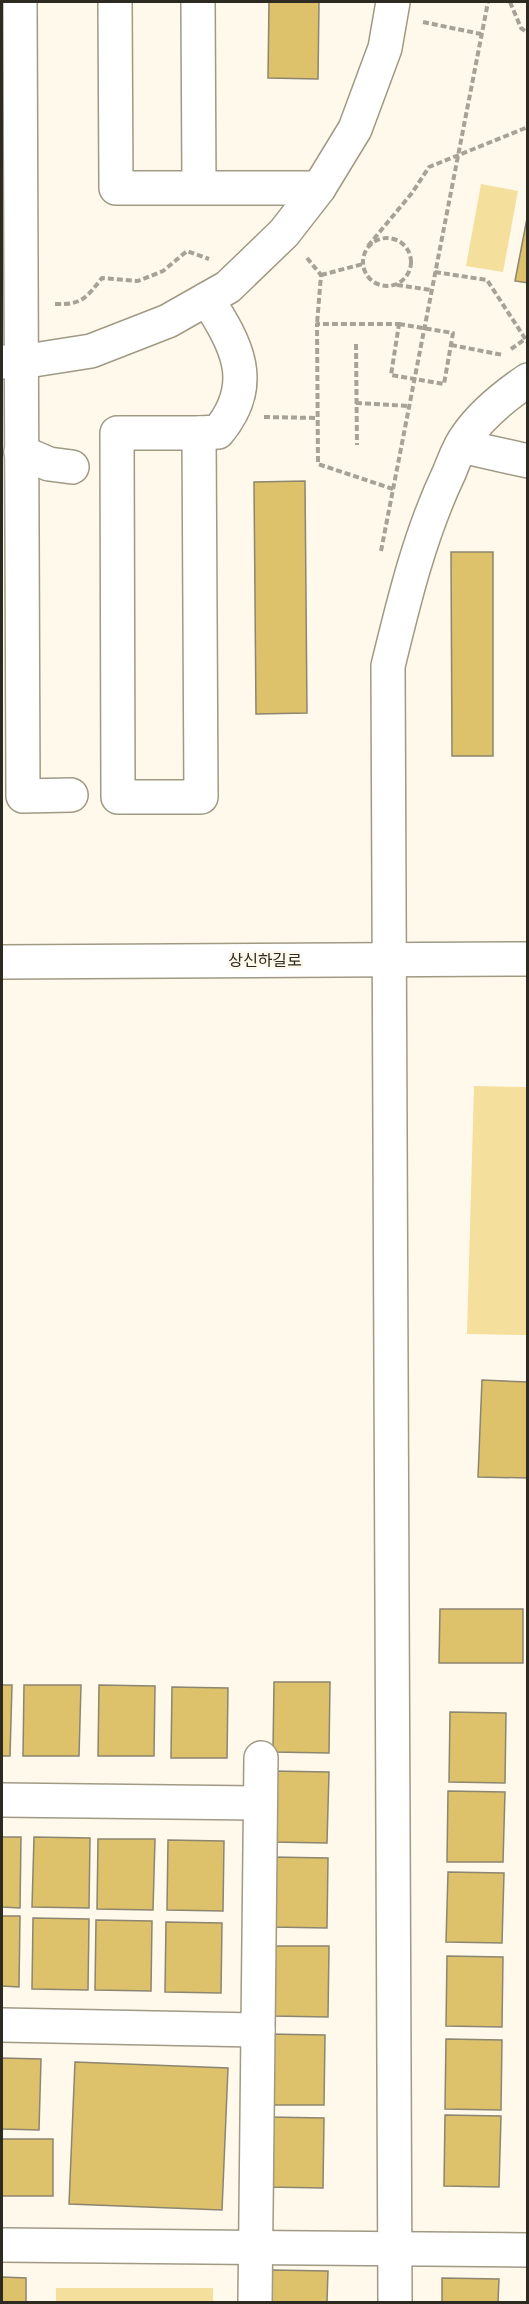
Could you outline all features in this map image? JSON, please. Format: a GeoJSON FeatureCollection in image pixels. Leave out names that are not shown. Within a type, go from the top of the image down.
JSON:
{"type":"FeatureCollection","features":[{"type":"Feature","properties":{"kind":"street"},"geometry":{"type":"LineString","coordinates":[[20,2],[21,303],[11,362],[21,452],[22,796],[71,795]]}},
{"type":"Feature","properties":{"kind":"street"},"geometry":{"type":"LineString","coordinates":[[116,2],[116,188],[319,188]]}},
{"type":"Feature","properties":{"kind":"street"},"geometry":{"type":"LineString","coordinates":[[198,2],[199,187]]}},
{"type":"Feature","properties":{"kind":"street"},"geometry":{"type":"LineString","coordinates":[[11,362],[91,351],[168,321],[228,287],[284,233],[319,188],[355,129],[385,48],[392,8]]}},
{"type":"Feature","properties":{"kind":"street"},"geometry":{"type":"LineString","coordinates":[[199,432],[201,797],[118,797],[117,433],[199,432],[218,432],[231,416],[240,392],[238,359],[227,329],[207,298]]}},
{"type":"Feature","properties":{"kind":"street"},"geometry":{"type":"LineString","coordinates":[[395,2302],[388,666],[409,579],[442,488],[461,446],[466,436],[506,396],[528,380]]}},
{"type":"Feature","properties":{"kind":"street"},"geometry":{"type":"LineString","coordinates":[[461,446],[528,461]]}},
{"type":"Feature","properties":{"kind":"street"},"geometry":{"type":"LineString","coordinates":[[21,452],[49,464],[72,467]]}},
{"type":"Feature","properties":{"kind":"street","name":"상신하길로"},"geometry":{"type":"LineString","coordinates":[[2,962],[528,959]]}},
{"type":"Feature","properties":{"kind":"street"},"geometry":{"type":"LineString","coordinates":[[255,2302],[261,1758]]}},
{"type":"Feature","properties":{"kind":"street"},"geometry":{"type":"LineString","coordinates":[[2,1800],[260,1803]]}},
{"type":"Feature","properties":{"kind":"street"},"geometry":{"type":"LineString","coordinates":[[2,2025],[258,2030]]}},
{"type":"Feature","properties":{"kind":"street"},"geometry":{"type":"LineString","coordinates":[[2,2245],[528,2250]]}},
{"type":"Feature","properties":{"kind":"path"},"geometry":{"type":"LineString","coordinates":[[380,559],[488,2]]}},
{"type":"Feature","properties":{"kind":"path"},"geometry":{"type":"LineString","coordinates":[[510,2],[521,28],[528,33]]}},
{"type":"Feature","properties":{"kind":"path"},"geometry":{"type":"LineString","coordinates":[[392,8],[481,34]]}},
{"type":"Feature","properties":{"kind":"path"},"geometry":{"type":"LineString","coordinates":[[432,290],[397,285],[388,287],[373,283],[367,277],[363,264],[368,246],[412,193],[429,167],[458,153],[528,127]]}},
{"type":"Feature","properties":{"kind":"path"},"geometry":{"type":"LineString","coordinates":[[368,246],[382,238],[390,238],[404,244],[411,258],[411,266],[404,280],[397,285]]}},
{"type":"Feature","properties":{"kind":"path"},"geometry":{"type":"LineString","coordinates":[[21,303],[68,304],[86,298],[102,278],[138,281],[163,271],[187,251],[243,272]]}},
{"type":"Feature","properties":{"kind":"path"},"geometry":{"type":"LineString","coordinates":[[306,256],[321,275],[317,324],[318,464],[393,489]]}},
{"type":"Feature","properties":{"kind":"path"},"geometry":{"type":"LineString","coordinates":[[321,275],[363,264]]}},
{"type":"Feature","properties":{"kind":"path"},"geometry":{"type":"LineString","coordinates":[[435,272],[486,280],[526,341],[501,356],[451,345]]}},
{"type":"Feature","properties":{"kind":"path"},"geometry":{"type":"LineString","coordinates":[[317,324],[399,324],[453,333],[444,384],[391,375],[399,324]]}},
{"type":"Feature","properties":{"kind":"path"},"geometry":{"type":"LineString","coordinates":[[356,344],[357,445]]}},
{"type":"Feature","properties":{"kind":"path"},"geometry":{"type":"LineString","coordinates":[[356,403],[409,406]]}},
{"type":"Feature","properties":{"kind":"path"},"geometry":{"type":"LineString","coordinates":[[263,417],[317,418]]}},
{"type":"Feature","properties":{"kind":"shaded area"},"geometry":{"type":"Polygon","coordinates":[[[481,184],[518,191],[503,272],[466,266],[481,184]]]}},
{"type":"Feature","properties":{"kind":"shaded area"},"geometry":{"type":"Polygon","coordinates":[[[474,1086],[527,1087],[527,1335],[467,1334],[474,1086]]]}},
{"type":"Feature","properties":{"kind":"shaded area"},"geometry":{"type":"Polygon","coordinates":[[[56,2288],[213,2288],[213,2302],[56,2302],[56,2288]]]}},
{"type":"Feature","properties":{"kind":"building"},"geometry":{"type":"Polygon","coordinates":[[[269,2],[319,2],[318,79],[268,78],[269,2]]]}},
{"type":"Feature","properties":{"kind":"building"},"geometry":{"type":"Polygon","coordinates":[[[528,213],[528,283],[515,281],[528,213]]]}},
{"type":"Feature","properties":{"kind":"building"},"geometry":{"type":"Polygon","coordinates":[[[305,481],[307,713],[256,714],[254,482],[305,481]]]}},
{"type":"Feature","properties":{"kind":"building"},"geometry":{"type":"Polygon","coordinates":[[[451,552],[493,552],[493,756],[452,756],[451,552]]]}},
{"type":"Feature","properties":{"kind":"building"},"geometry":{"type":"Polygon","coordinates":[[[482,1380],[528,1382],[528,1478],[478,1477],[482,1380]]]}},
{"type":"Feature","properties":{"kind":"building"},"geometry":{"type":"Polygon","coordinates":[[[440,1609],[523,1609],[523,1663],[439,1663],[440,1609]]]}},
{"type":"Feature","properties":{"kind":"building"},"geometry":{"type":"Polygon","coordinates":[[[274,1682],[330,1682],[329,1753],[273,1752],[274,1682]]]}},
{"type":"Feature","properties":{"kind":"building"},"geometry":{"type":"Polygon","coordinates":[[[2,1685],[12,1685],[10,1756],[2,1756],[2,1685]]]}},
{"type":"Feature","properties":{"kind":"building"},"geometry":{"type":"Polygon","coordinates":[[[24,1685],[81,1685],[79,1756],[23,1756],[24,1685]]]}},
{"type":"Feature","properties":{"kind":"building"},"geometry":{"type":"Polygon","coordinates":[[[99,1685],[155,1686],[154,1756],[98,1756],[99,1685]]]}},
{"type":"Feature","properties":{"kind":"building"},"geometry":{"type":"Polygon","coordinates":[[[172,1687],[228,1688],[227,1758],[171,1758],[172,1687]]]}},
{"type":"Feature","properties":{"kind":"building"},"geometry":{"type":"Polygon","coordinates":[[[450,1712],[506,1713],[505,1783],[449,1782],[450,1712]]]}},
{"type":"Feature","properties":{"kind":"building"},"geometry":{"type":"Polygon","coordinates":[[[272,1771],[329,1772],[327,1843],[271,1842],[272,1771]]]}},
{"type":"Feature","properties":{"kind":"building"},"geometry":{"type":"Polygon","coordinates":[[[448,1791],[505,1792],[503,1862],[447,1862],[448,1791]]]}},
{"type":"Feature","properties":{"kind":"building"},"geometry":{"type":"Polygon","coordinates":[[[2,1837],[21,1837],[20,1908],[2,1907],[2,1837]]]}},
{"type":"Feature","properties":{"kind":"building"},"geometry":{"type":"Polygon","coordinates":[[[34,1837],[90,1838],[89,1908],[32,1907],[34,1837]]]}},
{"type":"Feature","properties":{"kind":"building"},"geometry":{"type":"Polygon","coordinates":[[[98,1839],[155,1839],[153,1910],[97,1909],[98,1839]]]}},
{"type":"Feature","properties":{"kind":"building"},"geometry":{"type":"Polygon","coordinates":[[[168,1840],[224,1841],[223,1911],[167,1910],[168,1840]]]}},
{"type":"Feature","properties":{"kind":"building"},"geometry":{"type":"Polygon","coordinates":[[[272,1857],[328,1858],[327,1928],[271,1927],[272,1857]]]}},
{"type":"Feature","properties":{"kind":"building"},"geometry":{"type":"Polygon","coordinates":[[[448,1872],[504,1873],[502,1943],[446,1942],[448,1872]]]}},
{"type":"Feature","properties":{"kind":"building"},"geometry":{"type":"Polygon","coordinates":[[[2,1916],[20,1916],[19,1987],[2,1986],[2,1916]]]}},
{"type":"Feature","properties":{"kind":"building"},"geometry":{"type":"Polygon","coordinates":[[[33,1918],[89,1919],[88,1990],[32,1989],[33,1918]]]}},
{"type":"Feature","properties":{"kind":"building"},"geometry":{"type":"Polygon","coordinates":[[[96,1920],[152,1921],[151,1991],[95,1990],[96,1920]]]}},
{"type":"Feature","properties":{"kind":"building"},"geometry":{"type":"Polygon","coordinates":[[[166,1922],[222,1923],[221,1993],[165,1992],[166,1922]]]}},
{"type":"Feature","properties":{"kind":"building"},"geometry":{"type":"Polygon","coordinates":[[[273,1946],[329,1946],[328,2017],[272,2016],[273,1946]]]}},
{"type":"Feature","properties":{"kind":"building"},"geometry":{"type":"Polygon","coordinates":[[[447,1956],[503,1957],[502,2027],[446,2026],[447,1956]]]}},
{"type":"Feature","properties":{"kind":"building"},"geometry":{"type":"Polygon","coordinates":[[[269,2034],[325,2035],[324,2105],[267,2105],[269,2034]]]}},
{"type":"Feature","properties":{"kind":"building"},"geometry":{"type":"Polygon","coordinates":[[[446,2039],[502,2040],[501,2110],[445,2109],[446,2039]]]}},
{"type":"Feature","properties":{"kind":"building"},"geometry":{"type":"Polygon","coordinates":[[[2,2058],[41,2059],[39,2130],[2,2129],[2,2058]]]}},
{"type":"Feature","properties":{"kind":"building"},"geometry":{"type":"Polygon","coordinates":[[[75,2062],[228,2068],[222,2210],[69,2204],[75,2062]]]}},
{"type":"Feature","properties":{"kind":"building"},"geometry":{"type":"Polygon","coordinates":[[[445,2115],[501,2116],[499,2187],[444,2186],[445,2115]]]}},
{"type":"Feature","properties":{"kind":"building"},"geometry":{"type":"Polygon","coordinates":[[[268,2117],[324,2118],[323,2188],[267,2187],[268,2117]]]}},
{"type":"Feature","properties":{"kind":"building"},"geometry":{"type":"Polygon","coordinates":[[[2,2139],[53,2139],[53,2196],[2,2196],[2,2139]]]}},
{"type":"Feature","properties":{"kind":"building"},"geometry":{"type":"Polygon","coordinates":[[[272,2270],[328,2271],[327,2302],[271,2302],[272,2270]]]}},
{"type":"Feature","properties":{"kind":"building"},"geometry":{"type":"Polygon","coordinates":[[[2,2277],[26,2278],[26,2302],[2,2302],[2,2277]]]}},
{"type":"Feature","properties":{"kind":"building"},"geometry":{"type":"Polygon","coordinates":[[[442,2278],[499,2279],[498,2302],[442,2302],[442,2278]]]}}]}
